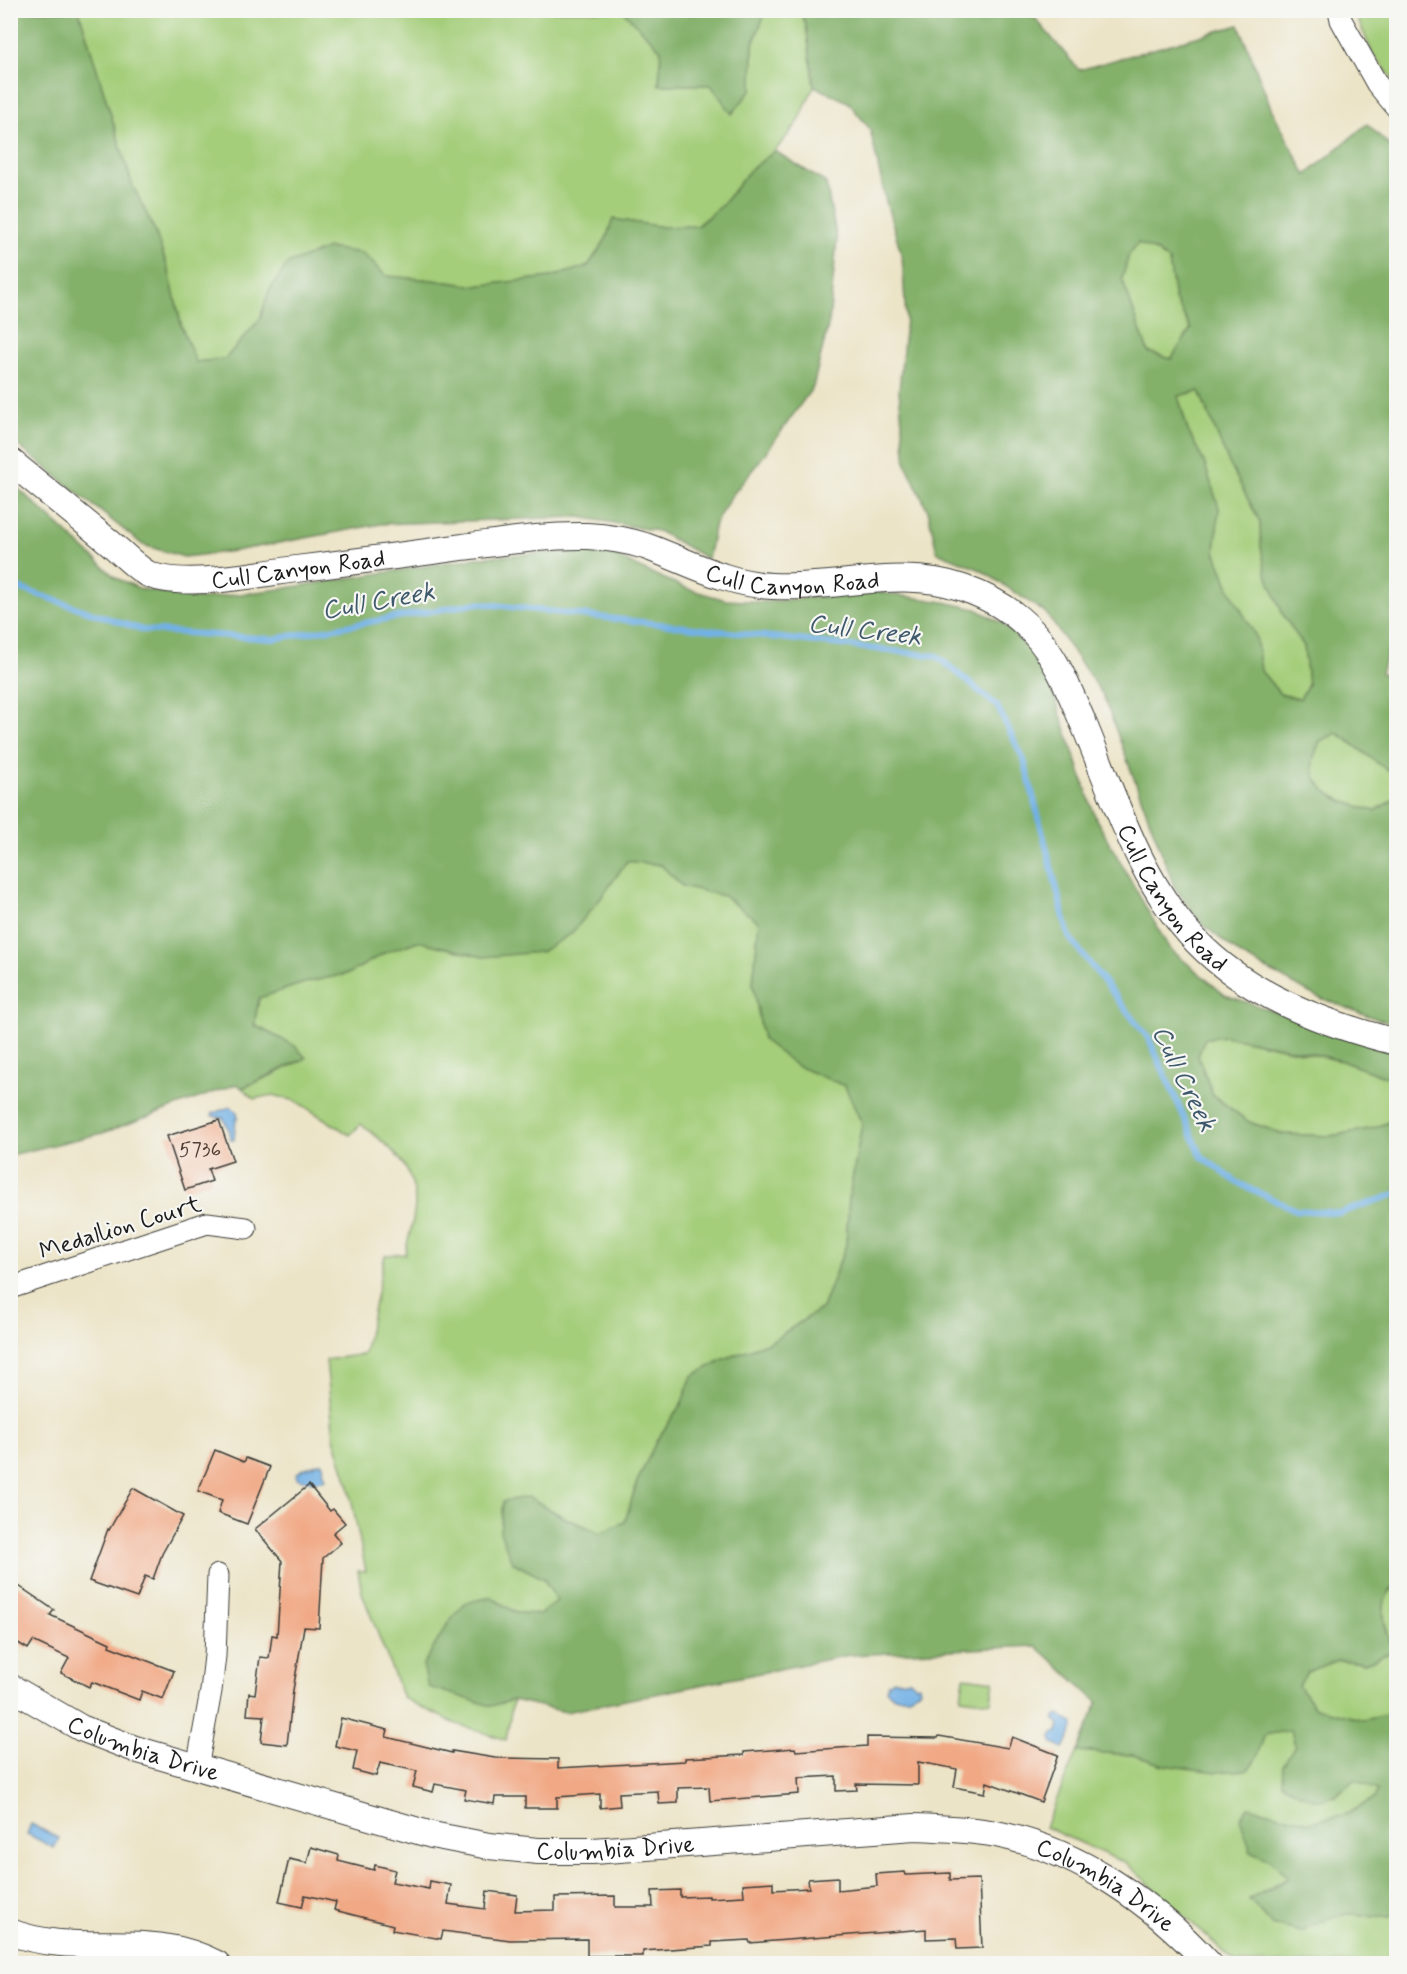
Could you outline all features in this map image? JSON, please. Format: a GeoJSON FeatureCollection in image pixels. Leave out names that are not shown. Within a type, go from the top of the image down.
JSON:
{"type":"FeatureCollection","features":[{"type":"Feature","properties":{"kind":"street"},"geometry":{"type":"LineString","coordinates":[[1339,10],[1341,20],[1377,84],[1396,107]]}},
{"type":"Feature","properties":{"kind":"street","name":"Cull Canyon Road"},"geometry":{"type":"LineString","coordinates":[[10,461],[148,574],[178,581],[240,577],[500,542],[581,536],[633,543],[734,580],[756,585],[794,587],[908,579],[942,581],[975,592],[1014,614],[1046,648],[1064,679],[1134,846],[1173,914],[1198,943],[1246,982],[1278,1000],[1321,1019],[1396,1042]]}},
{"type":"Feature","properties":{"kind":"street","name":"Medallion Court"},"geometry":{"type":"LineString","coordinates":[[10,1288],[207,1223],[246,1228]]}},
{"type":"Feature","properties":{"kind":"street"},"geometry":{"type":"LineString","coordinates":[[197,1768],[215,1656],[219,1575]]}},
{"type":"Feature","properties":{"kind":"street","name":"Columbia Drive"},"geometry":{"type":"LineString","coordinates":[[10,1687],[81,1728],[135,1749],[432,1835],[489,1846],[538,1851],[616,1849],[914,1827],[998,1834],[1054,1852],[1109,1880],[1158,1913],[1209,1964]]}},
{"type":"Feature","properties":{"kind":"street"},"geometry":{"type":"LineString","coordinates":[[10,1932],[42,1942],[62,1945],[123,1943],[170,1947],[191,1952],[216,1964]]}},
{"type":"Feature","properties":{"kind":"green space"},"geometry":{"type":"Polygon","coordinates":[[[11,11],[79,11],[132,184],[155,231],[169,272],[182,328],[196,362],[225,359],[260,319],[269,291],[287,264],[328,248],[362,253],[386,276],[475,286],[551,277],[588,266],[606,239],[613,219],[663,227],[697,226],[722,205],[750,170],[775,151],[826,183],[837,240],[829,322],[813,387],[730,498],[715,523],[708,559],[658,531],[579,517],[381,524],[235,551],[184,557],[143,545],[11,440],[11,11]]]}},
{"type":"Feature","properties":{"kind":"green space"},"geometry":{"type":"Polygon","coordinates":[[[79,11],[623,11],[661,50],[659,85],[711,85],[752,89],[753,44],[766,11],[799,11],[806,25],[814,86],[799,121],[775,151],[750,170],[722,205],[696,226],[663,227],[613,219],[606,239],[588,266],[551,277],[475,286],[386,276],[362,253],[269,291],[260,319],[225,359],[195,362],[182,328],[169,272],[155,231],[132,184],[79,11]]]}},
{"type":"Feature","properties":{"kind":"green space"},"geometry":{"type":"Polygon","coordinates":[[[623,11],[766,11],[753,44],[752,89],[732,114],[711,85],[659,85],[661,50],[623,11]]]}},
{"type":"Feature","properties":{"kind":"green space"},"geometry":{"type":"Polygon","coordinates":[[[799,11],[1029,11],[1079,70],[1239,25],[1272,110],[1306,175],[1367,124],[1396,152],[1396,637],[1390,644],[1381,673],[1396,680],[1396,776],[1337,733],[1320,741],[1313,763],[1314,774],[1319,783],[1326,791],[1345,802],[1375,811],[1396,798],[1396,1024],[1315,996],[1241,955],[1202,924],[1174,886],[1103,695],[1046,613],[981,570],[937,552],[928,511],[906,464],[899,391],[906,318],[902,256],[886,202],[870,129],[848,102],[814,86],[806,25],[799,11]],[[1138,243],[1129,254],[1122,279],[1148,352],[1171,359],[1191,329],[1175,299],[1169,261],[1156,251],[1138,243]],[[1199,391],[1178,396],[1188,431],[1204,462],[1219,508],[1215,551],[1229,588],[1256,637],[1261,671],[1280,694],[1300,699],[1308,684],[1304,646],[1283,615],[1266,573],[1261,547],[1260,522],[1228,461],[1199,391]]]}},
{"type":"Feature","properties":{"kind":"green space"},"geometry":{"type":"Polygon","coordinates":[[[1354,11],[1396,11],[1396,83],[1373,54],[1354,11]]]}},
{"type":"Feature","properties":{"kind":"green space"},"geometry":{"type":"Polygon","coordinates":[[[1138,243],[1156,251],[1169,261],[1175,299],[1191,330],[1171,359],[1148,352],[1122,279],[1129,254],[1138,243]]]}},
{"type":"Feature","properties":{"kind":"green space"},"geometry":{"type":"Polygon","coordinates":[[[1199,391],[1228,461],[1260,522],[1261,547],[1283,615],[1304,646],[1308,684],[1300,699],[1280,694],[1261,671],[1256,637],[1229,588],[1215,551],[1219,508],[1204,462],[1188,431],[1178,396],[1199,391]]]}},
{"type":"Feature","properties":{"kind":"green space"},"geometry":{"type":"Polygon","coordinates":[[[10,481],[116,578],[141,589],[200,599],[280,589],[483,557],[589,550],[618,557],[688,589],[726,600],[763,602],[877,592],[976,609],[1002,623],[1043,663],[1096,819],[1169,948],[1225,995],[1396,1052],[1396,1077],[1382,1076],[1342,1061],[1310,1053],[1226,1036],[1205,1038],[1198,1056],[1213,1096],[1249,1122],[1283,1134],[1331,1136],[1374,1128],[1396,1119],[1396,1586],[1385,1599],[1384,1608],[1385,1626],[1394,1651],[1365,1663],[1338,1660],[1307,1672],[1299,1686],[1315,1708],[1364,1720],[1396,1713],[1396,1915],[1337,1916],[1301,1932],[1271,1924],[1249,1899],[1270,1890],[1288,1878],[1271,1860],[1251,1851],[1240,1818],[1248,1807],[1309,1822],[1347,1814],[1375,1798],[1378,1790],[1354,1780],[1334,1795],[1319,1800],[1312,1799],[1282,1783],[1283,1766],[1295,1745],[1291,1730],[1265,1735],[1255,1760],[1248,1770],[1217,1772],[1163,1765],[1133,1755],[1077,1751],[1098,1702],[1036,1646],[849,1655],[566,1712],[513,1700],[491,1706],[428,1687],[423,1665],[449,1622],[465,1603],[491,1597],[516,1613],[540,1614],[557,1601],[544,1579],[512,1562],[500,1532],[503,1501],[529,1497],[563,1517],[600,1533],[625,1522],[637,1482],[657,1440],[681,1405],[692,1376],[724,1359],[772,1341],[822,1308],[846,1245],[849,1198],[862,1124],[845,1086],[797,1066],[763,1040],[753,984],[759,922],[724,896],[682,886],[661,865],[627,861],[601,898],[571,934],[541,952],[483,957],[418,941],[384,953],[350,973],[304,983],[259,998],[254,1025],[295,1046],[306,1058],[242,1088],[237,1084],[103,1133],[11,1155],[10,481]]]}},
{"type":"Feature","properties":{"kind":"green space"},"geometry":{"type":"Polygon","coordinates":[[[1337,733],[1396,776],[1396,798],[1375,811],[1345,802],[1326,791],[1314,774],[1313,763],[1320,741],[1337,733]]]}},
{"type":"Feature","properties":{"kind":"green space"},"geometry":{"type":"Polygon","coordinates":[[[627,861],[661,865],[682,885],[724,896],[759,922],[753,984],[797,1066],[845,1086],[862,1124],[849,1198],[846,1245],[822,1308],[772,1341],[724,1359],[692,1376],[681,1405],[657,1440],[637,1482],[625,1522],[601,1533],[563,1517],[529,1497],[512,1562],[544,1579],[557,1601],[541,1614],[516,1613],[491,1597],[438,1643],[423,1665],[491,1706],[513,1700],[506,1740],[454,1723],[403,1698],[362,1593],[358,1571],[366,1571],[348,1483],[334,1438],[326,1360],[364,1354],[385,1255],[405,1254],[415,1209],[414,1189],[410,1177],[390,1148],[361,1124],[350,1135],[296,1101],[273,1095],[254,1099],[242,1088],[306,1058],[295,1046],[254,1025],[259,998],[304,983],[350,973],[384,953],[418,941],[483,957],[601,898],[627,861]]]}},
{"type":"Feature","properties":{"kind":"green space"},"geometry":{"type":"Polygon","coordinates":[[[1226,1036],[1342,1061],[1382,1076],[1396,1077],[1396,1119],[1374,1128],[1330,1136],[1283,1134],[1249,1122],[1213,1095],[1198,1056],[1205,1038],[1226,1036]]]}},
{"type":"Feature","properties":{"kind":"green space"},"geometry":{"type":"Polygon","coordinates":[[[1396,1586],[1396,1713],[1364,1720],[1315,1708],[1299,1686],[1307,1672],[1338,1660],[1365,1663],[1394,1651],[1386,1626],[1384,1608],[1385,1599],[1396,1586]]]}},
{"type":"Feature","properties":{"kind":"green space"},"geometry":{"type":"Polygon","coordinates":[[[964,1677],[994,1681],[991,1702],[961,1698],[964,1677]]]}},
{"type":"Feature","properties":{"kind":"green space"},"geometry":{"type":"Polygon","coordinates":[[[1291,1730],[1295,1745],[1283,1766],[1334,1797],[1354,1780],[1379,1790],[1375,1798],[1347,1814],[1309,1822],[1248,1807],[1251,1851],[1271,1860],[1288,1878],[1249,1900],[1301,1932],[1337,1916],[1396,1915],[1396,1963],[1236,1963],[1127,1864],[1045,1827],[1077,1751],[1133,1755],[1163,1765],[1255,1760],[1264,1735],[1291,1730]]]}},
{"type":"Feature","properties":{"kind":"water"},"geometry":{"type":"Polygon","coordinates":[[[230,1107],[237,1112],[238,1118],[234,1140],[230,1139],[230,1132],[223,1118],[212,1116],[213,1113],[230,1107]]]}},
{"type":"Feature","properties":{"kind":"water"},"geometry":{"type":"Polygon","coordinates":[[[322,1463],[325,1468],[323,1470],[326,1479],[312,1481],[297,1478],[296,1474],[303,1469],[322,1463]]]}},
{"type":"Feature","properties":{"kind":"water"},"geometry":{"type":"Polygon","coordinates":[[[894,1680],[910,1680],[916,1686],[919,1685],[920,1690],[909,1697],[894,1697],[886,1690],[888,1684],[894,1680]]]}},
{"type":"Feature","properties":{"kind":"water"},"geometry":{"type":"Polygon","coordinates":[[[1058,1715],[1073,1722],[1074,1725],[1065,1747],[1062,1748],[1053,1744],[1051,1738],[1053,1733],[1058,1732],[1060,1724],[1054,1719],[1058,1715]]]}},
{"type":"Feature","properties":{"kind":"water"},"geometry":{"type":"Polygon","coordinates":[[[31,1824],[59,1838],[54,1848],[27,1834],[31,1824]]]}},
{"type":"Feature","properties":{"kind":"building"},"geometry":{"type":"Polygon","coordinates":[[[219,1120],[233,1161],[208,1169],[212,1181],[185,1190],[167,1136],[219,1120]]]}},
{"type":"Feature","properties":{"kind":"building"},"geometry":{"type":"Polygon","coordinates":[[[215,1450],[244,1462],[246,1458],[270,1467],[247,1524],[218,1513],[222,1500],[198,1491],[215,1450]]]}},
{"type":"Feature","properties":{"kind":"building"},"geometry":{"type":"Polygon","coordinates":[[[309,1485],[330,1511],[333,1509],[345,1523],[333,1533],[341,1543],[323,1558],[319,1628],[304,1627],[293,1690],[287,1745],[261,1742],[264,1716],[247,1715],[249,1693],[255,1694],[260,1657],[269,1658],[272,1635],[277,1636],[282,1561],[255,1529],[309,1485]]]}},
{"type":"Feature","properties":{"kind":"building"},"geometry":{"type":"Polygon","coordinates":[[[133,1488],[183,1516],[162,1554],[153,1579],[145,1576],[137,1598],[89,1581],[108,1529],[133,1488]]]}},
{"type":"Feature","properties":{"kind":"building"},"geometry":{"type":"Polygon","coordinates":[[[10,1580],[54,1610],[50,1615],[110,1643],[109,1646],[174,1671],[163,1699],[142,1691],[139,1700],[92,1682],[89,1687],[61,1673],[69,1658],[33,1641],[28,1649],[10,1638],[10,1580]]]}},
{"type":"Feature","properties":{"kind":"building"},"geometry":{"type":"Polygon","coordinates":[[[341,1718],[388,1730],[386,1737],[452,1753],[452,1751],[495,1758],[558,1759],[558,1768],[685,1761],[685,1758],[744,1755],[744,1752],[795,1748],[796,1751],[867,1746],[867,1737],[938,1738],[939,1736],[1008,1748],[1012,1737],[1058,1755],[1041,1802],[987,1782],[985,1793],[954,1787],[957,1769],[918,1762],[918,1785],[856,1784],[857,1790],[836,1791],[836,1776],[798,1778],[799,1794],[710,1801],[709,1787],[678,1788],[678,1803],[659,1804],[658,1791],[619,1793],[620,1806],[600,1808],[600,1794],[557,1797],[557,1808],[525,1808],[525,1797],[495,1797],[494,1804],[464,1799],[466,1790],[435,1784],[433,1792],[413,1787],[417,1771],[380,1763],[376,1776],[353,1770],[357,1751],[335,1746],[341,1718]]]}},
{"type":"Feature","properties":{"kind":"building"},"geometry":{"type":"Polygon","coordinates":[[[311,1847],[339,1855],[338,1861],[374,1870],[375,1865],[395,1870],[392,1882],[429,1889],[430,1881],[451,1885],[448,1904],[485,1909],[487,1891],[517,1895],[515,1911],[555,1910],[555,1897],[615,1896],[615,1907],[653,1907],[652,1891],[680,1890],[680,1897],[744,1896],[743,1884],[773,1882],[773,1890],[809,1888],[808,1879],[838,1877],[838,1890],[877,1886],[876,1874],[950,1873],[950,1880],[979,1879],[982,1948],[957,1949],[956,1938],[926,1939],[926,1929],[750,1943],[749,1940],[712,1942],[712,1946],[643,1951],[643,1956],[587,1956],[587,1939],[510,1940],[443,1931],[441,1939],[392,1930],[393,1925],[334,1910],[336,1902],[305,1895],[302,1907],[279,1902],[289,1859],[307,1863],[311,1847]]]}},
{"type":"Feature","properties":{"kind":"waterway","name":"Cull Creek"},"geometry":{"type":"LineString","coordinates":[[10,585],[143,630],[273,639],[477,603],[937,656],[997,706],[1024,760],[1069,937],[1149,1039],[1202,1157],[1238,1183],[1296,1210],[1340,1213],[1396,1194]]}}]}
